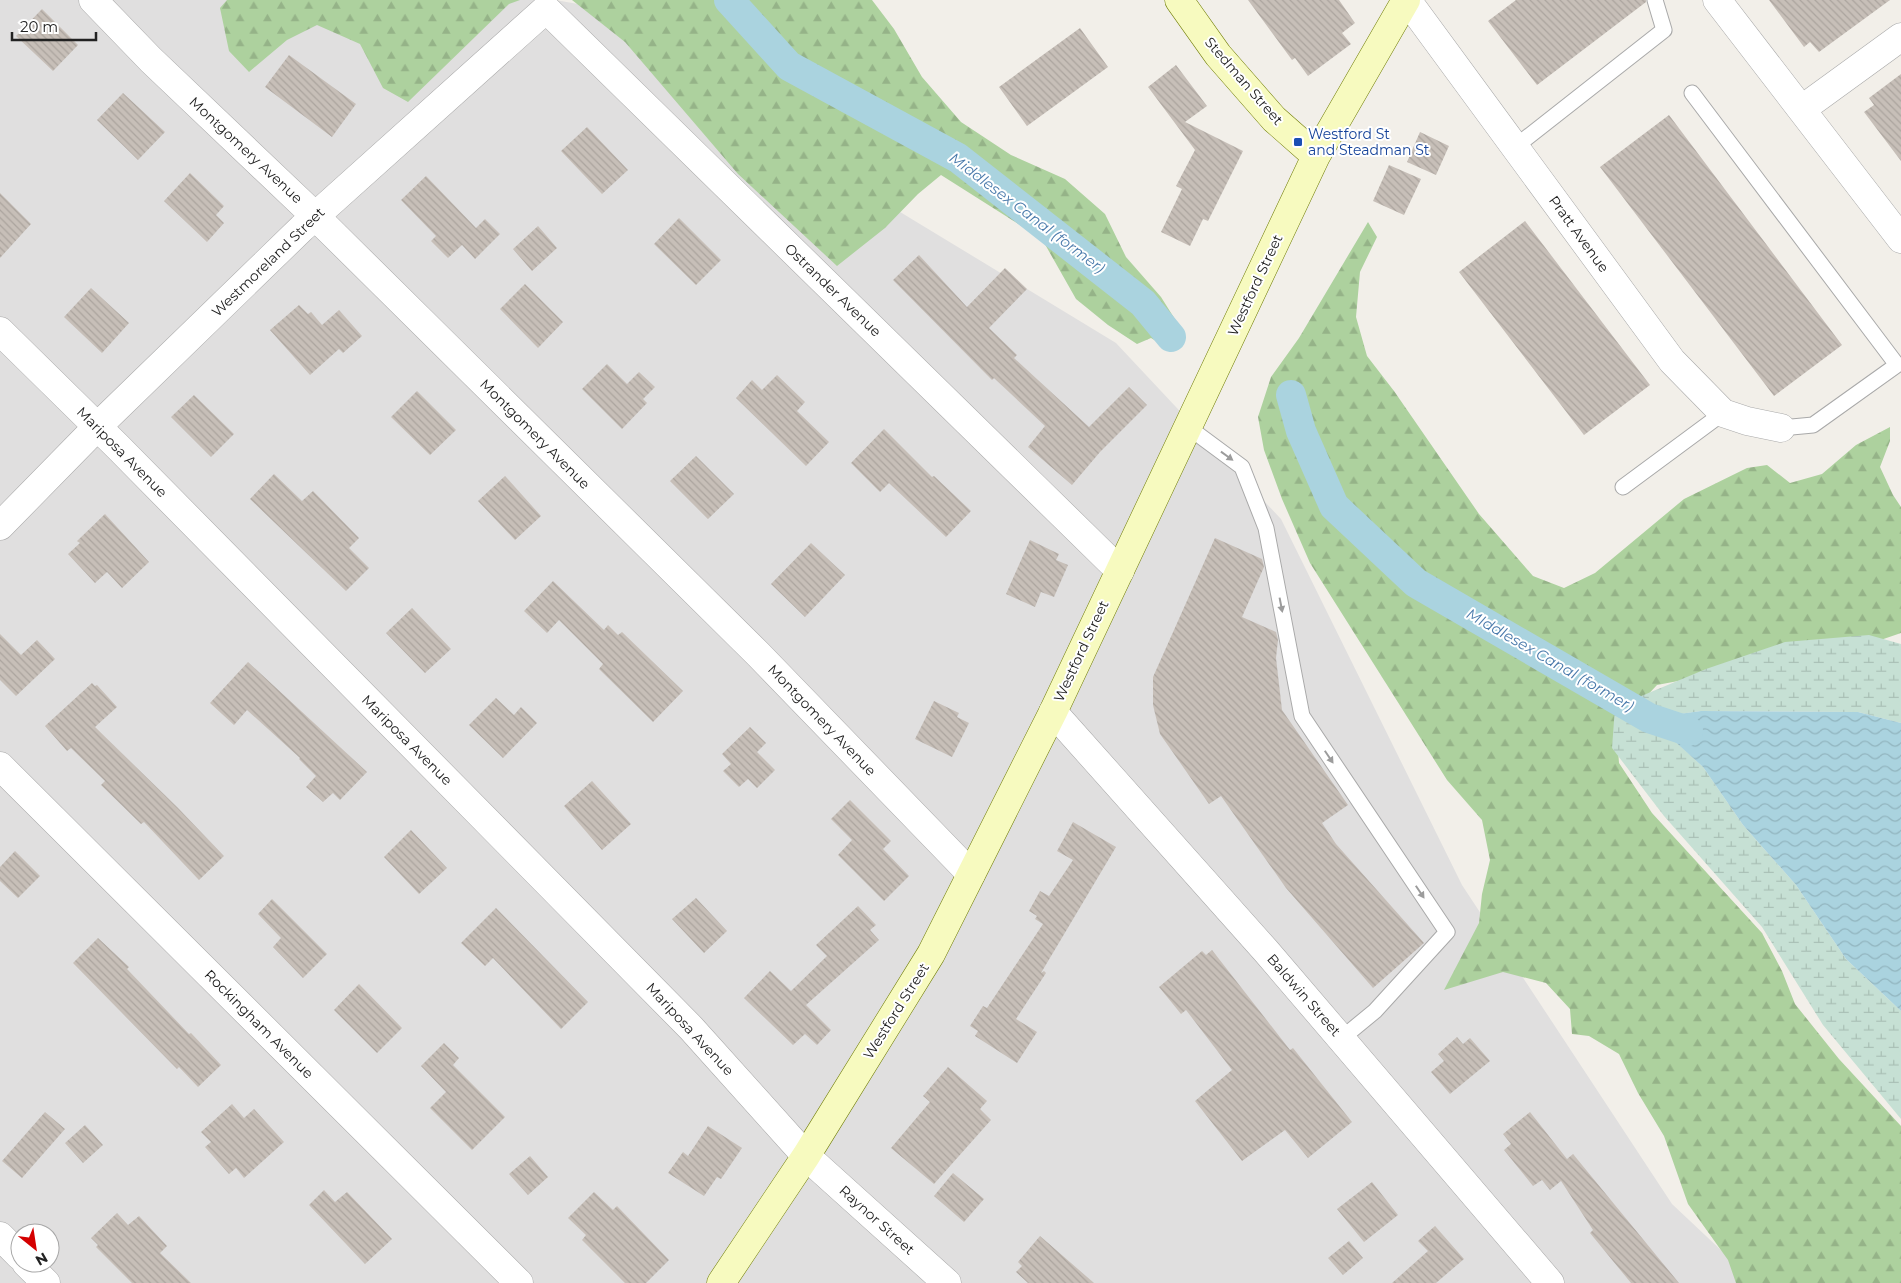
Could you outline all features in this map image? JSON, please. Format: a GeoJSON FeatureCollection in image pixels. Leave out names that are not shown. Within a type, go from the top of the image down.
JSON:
{"type":"FeatureCollection","features":[{"type":"Feature","properties":{"kind":"main road","name":"Stedman Street"},"geometry":{"type":"LineString","coordinates":[[1179,0],[1218,55],[1267,112],[1316,156]]}},
{"type":"Feature","properties":{"kind":"main road","name":"Westford Street"},"geometry":{"type":"LineString","coordinates":[[722,1283],[806,1156],[931,954],[1052,712],[1316,156],[1406,0]]}},
{"type":"Feature","properties":{"kind":"street","name":"Montgomery Avenue"},"geometry":{"type":"LineString","coordinates":[[93,0],[151,60],[315,216],[758,654],[971,874]]}},
{"type":"Feature","properties":{"kind":"street","name":"Pratt Avenue"},"geometry":{"type":"LineString","coordinates":[[1406,0],[1672,360],[1723,413],[1747,421],[1781,428]]}},
{"type":"Feature","properties":{"kind":"street"},"geometry":{"type":"LineString","coordinates":[[1717,0],[1900,237]]}},
{"type":"Feature","properties":{"kind":"street","name":"Westmoreland Street"},"geometry":{"type":"LineString","coordinates":[[0,526],[98,426],[315,216],[546,10]]}},
{"type":"Feature","properties":{"kind":"street","name":"Ostrander Avenue"},"geometry":{"type":"LineString","coordinates":[[546,10],[1120,571]]}},
{"type":"Feature","properties":{"kind":"street"},"geometry":{"type":"LineString","coordinates":[[1802,109],[1901,37]]}},
{"type":"Feature","properties":{"kind":"street","name":"Mariposa Avenue"},"geometry":{"type":"LineString","coordinates":[[0,332],[98,426],[691,1028],[806,1156]]}},
{"type":"Feature","properties":{"kind":"street","name":"Baldwin Street"},"geometry":{"type":"LineString","coordinates":[[1052,712],[1266,951],[1550,1283]]}},
{"type":"Feature","properties":{"kind":"street","name":"Rockingham Avenue"},"geometry":{"type":"LineString","coordinates":[[0,766],[519,1283]]}},
{"type":"Feature","properties":{"kind":"street","name":"Raynor Street"},"geometry":{"type":"LineString","coordinates":[[806,1156],[948,1283]]}},
{"type":"Feature","properties":{"kind":"street"},"geometry":{"type":"LineString","coordinates":[[0,1236],[10,1246]]}},
{"type":"Feature","properties":{"kind":"street"},"geometry":{"type":"LineString","coordinates":[[36,1273],[46,1283]]}},
{"type":"Feature","properties":{"kind":"lane"},"geometry":{"type":"LineString","coordinates":[[1515,148],[1664,30],[1655,0]]}},
{"type":"Feature","properties":{"kind":"lane"},"geometry":{"type":"LineString","coordinates":[[1692,93],[1897,365],[1813,425],[1781,428]]}},
{"type":"Feature","properties":{"kind":"lane"},"geometry":{"type":"LineString","coordinates":[[1623,487],[1723,413]]}},
{"type":"Feature","properties":{"kind":"lane"},"geometry":{"type":"LineString","coordinates":[[1188,427],[1242,467],[1266,528],[1302,716],[1447,932],[1375,1011],[1341,1039]]}},
{"type":"Feature","properties":{"kind":"shaded area"},"geometry":{"type":"Polygon","coordinates":[[[0,0],[555,0],[601,8],[742,116],[1116,343],[1281,519],[1462,885],[1672,1204],[1756,1283],[0,1283],[0,0]]]}},
{"type":"Feature","properties":{"kind":"green space"},"geometry":{"type":"Polygon","coordinates":[[[227,0],[520,0],[509,4],[408,102],[383,88],[360,44],[317,25],[287,40],[249,72],[229,51],[220,8],[227,0]]]}},
{"type":"Feature","properties":{"kind":"green space"},"geometry":{"type":"Polygon","coordinates":[[[572,0],[872,0],[894,29],[922,77],[961,122],[1011,155],[1065,179],[1105,214],[1126,257],[1161,297],[1183,332],[1164,346],[1151,338],[1137,344],[1108,325],[1076,299],[1042,239],[941,175],[918,194],[885,228],[837,266],[738,174],[625,42],[572,0]]]}},
{"type":"Feature","properties":{"kind":"green space"},"geometry":{"type":"Polygon","coordinates":[[[1368,222],[1377,237],[1360,272],[1356,317],[1367,356],[1394,391],[1479,514],[1533,576],[1564,588],[1595,573],[1684,499],[1747,468],[1767,465],[1790,483],[1822,474],[1856,445],[1890,427],[1890,441],[1880,467],[1893,495],[1901,507],[1901,633],[1863,646],[1657,685],[1641,702],[1617,737],[1619,763],[1652,813],[1762,933],[1782,971],[1795,1004],[1839,1059],[1901,1126],[1901,1283],[1736,1283],[1728,1260],[1688,1204],[1664,1136],[1638,1093],[1619,1054],[1589,1036],[1572,1034],[1570,1009],[1546,983],[1503,972],[1444,990],[1479,923],[1482,894],[1490,860],[1482,820],[1447,780],[1310,563],[1282,499],[1264,450],[1258,417],[1271,377],[1299,338],[1368,222]]]}},
{"type":"Feature","properties":{"kind":"green space"},"geometry":{"type":"Polygon","coordinates":[[[1869,635],[1901,644],[1901,723],[1858,712],[1701,711],[1650,718],[1703,767],[1743,825],[1796,885],[1846,959],[1901,1011],[1901,1119],[1823,1025],[1762,927],[1664,816],[1612,748],[1615,707],[1706,669],[1785,642],[1869,635]]]}},
{"type":"Feature","properties":{"kind":"water"},"geometry":{"type":"Polygon","coordinates":[[[1701,711],[1858,712],[1901,723],[1901,1011],[1846,959],[1796,885],[1743,825],[1703,767],[1649,718],[1701,711]]]}},
{"type":"Feature","properties":{"kind":"building"},"geometry":{"type":"Polygon","coordinates":[[[1248,0],[1339,0],[1355,23],[1342,33],[1351,44],[1308,76],[1295,58],[1292,60],[1248,0]]]}},
{"type":"Feature","properties":{"kind":"building"},"geometry":{"type":"Polygon","coordinates":[[[1516,0],[1646,0],[1646,2],[1537,85],[1488,21],[1516,0]]]}},
{"type":"Feature","properties":{"kind":"building"},"geometry":{"type":"Polygon","coordinates":[[[1769,0],[1890,0],[1819,52],[1810,42],[1804,47],[1769,0]]]}},
{"type":"Feature","properties":{"kind":"building"},"geometry":{"type":"Polygon","coordinates":[[[42,9],[78,45],[53,71],[16,36],[42,9]]]}},
{"type":"Feature","properties":{"kind":"building"},"geometry":{"type":"Polygon","coordinates":[[[1080,28],[1108,67],[1027,126],[999,87],[1080,28]]]}},
{"type":"Feature","properties":{"kind":"building"},"geometry":{"type":"Polygon","coordinates":[[[289,55],[356,104],[332,137],[265,87],[289,55]]]}},
{"type":"Feature","properties":{"kind":"building"},"geometry":{"type":"Polygon","coordinates":[[[1176,65],[1207,106],[1185,122],[1243,151],[1208,221],[1203,219],[1190,246],[1161,232],[1182,189],[1176,186],[1195,150],[1148,87],[1176,65]]]}},
{"type":"Feature","properties":{"kind":"building"},"geometry":{"type":"Polygon","coordinates":[[[1901,74],[1901,161],[1864,112],[1874,105],[1869,98],[1901,74]]]}},
{"type":"Feature","properties":{"kind":"building"},"geometry":{"type":"Polygon","coordinates":[[[123,93],[165,132],[138,160],[97,120],[123,93]]]}},
{"type":"Feature","properties":{"kind":"building"},"geometry":{"type":"Polygon","coordinates":[[[1669,115],[1842,345],[1774,396],[1600,167],[1669,115]]]}},
{"type":"Feature","properties":{"kind":"building"},"geometry":{"type":"Polygon","coordinates":[[[587,127],[628,170],[602,194],[561,151],[587,127]]]}},
{"type":"Feature","properties":{"kind":"building"},"geometry":{"type":"Polygon","coordinates":[[[1420,132],[1449,146],[1436,175],[1407,162],[1420,132]]]}},
{"type":"Feature","properties":{"kind":"building"},"geometry":{"type":"Polygon","coordinates":[[[1389,165],[1421,179],[1404,215],[1373,201],[1389,165]]]}},
{"type":"Feature","properties":{"kind":"building"},"geometry":{"type":"Polygon","coordinates":[[[190,173],[224,206],[216,215],[224,223],[207,242],[164,201],[190,173]]]}},
{"type":"Feature","properties":{"kind":"building"},"geometry":{"type":"Polygon","coordinates":[[[426,176],[476,228],[485,219],[500,234],[475,259],[462,245],[448,258],[431,241],[436,236],[401,200],[426,176]]]}},
{"type":"Feature","properties":{"kind":"building"},"geometry":{"type":"Polygon","coordinates":[[[0,193],[31,224],[0,258],[0,193]]]}},
{"type":"Feature","properties":{"kind":"building"},"geometry":{"type":"Polygon","coordinates":[[[679,218],[721,260],[696,285],[654,244],[679,218]]]}},
{"type":"Feature","properties":{"kind":"building"},"geometry":{"type":"Polygon","coordinates":[[[1525,221],[1650,385],[1584,435],[1459,272],[1525,221]]]}},
{"type":"Feature","properties":{"kind":"building"},"geometry":{"type":"Polygon","coordinates":[[[538,226],[557,248],[532,271],[513,249],[538,226]]]}},
{"type":"Feature","properties":{"kind":"building"},"geometry":{"type":"Polygon","coordinates":[[[919,255],[967,307],[1005,268],[1027,289],[989,328],[1017,355],[1014,358],[1089,427],[1129,387],[1147,405],[1100,452],[1072,485],[1028,447],[1045,426],[994,378],[992,380],[893,280],[919,255]]]}},
{"type":"Feature","properties":{"kind":"building"},"geometry":{"type":"Polygon","coordinates":[[[525,284],[563,322],[538,348],[500,309],[525,284]]]}},
{"type":"Feature","properties":{"kind":"building"},"geometry":{"type":"Polygon","coordinates":[[[91,288],[129,323],[102,353],[64,317],[91,288]]]}},
{"type":"Feature","properties":{"kind":"building"},"geometry":{"type":"Polygon","coordinates":[[[299,305],[308,314],[311,312],[322,325],[339,310],[362,336],[343,353],[339,349],[310,375],[270,330],[299,305]]]}},
{"type":"Feature","properties":{"kind":"building"},"geometry":{"type":"Polygon","coordinates":[[[607,364],[627,384],[639,372],[655,387],[643,399],[647,403],[622,429],[582,389],[607,364]]]}},
{"type":"Feature","properties":{"kind":"building"},"geometry":{"type":"Polygon","coordinates":[[[777,375],[805,402],[797,411],[829,442],[806,466],[736,398],[752,380],[762,390],[777,375]]]}},
{"type":"Feature","properties":{"kind":"building"},"geometry":{"type":"Polygon","coordinates":[[[417,391],[456,430],[430,455],[391,417],[417,391]]]}},
{"type":"Feature","properties":{"kind":"building"},"geometry":{"type":"Polygon","coordinates":[[[194,395],[234,434],[211,457],[171,417],[194,395]]]}},
{"type":"Feature","properties":{"kind":"building"},"geometry":{"type":"Polygon","coordinates":[[[884,429],[932,477],[934,476],[971,511],[946,537],[889,483],[880,492],[851,463],[884,429]]]}},
{"type":"Feature","properties":{"kind":"building"},"geometry":{"type":"Polygon","coordinates":[[[696,456],[734,494],[708,519],[670,481],[696,456]]]}},
{"type":"Feature","properties":{"kind":"building"},"geometry":{"type":"Polygon","coordinates":[[[274,474],[302,501],[313,491],[359,538],[349,548],[369,568],[346,591],[250,499],[274,474]]]}},
{"type":"Feature","properties":{"kind":"building"},"geometry":{"type":"Polygon","coordinates":[[[505,476],[541,516],[515,540],[478,501],[505,476]]]}},
{"type":"Feature","properties":{"kind":"building"},"geometry":{"type":"Polygon","coordinates":[[[105,514],[149,562],[122,588],[107,572],[95,583],[68,554],[80,543],[77,541],[105,514]]]}},
{"type":"Feature","properties":{"kind":"building"},"geometry":{"type":"Polygon","coordinates":[[[1215,538],[1262,559],[1264,567],[1242,617],[1276,632],[1278,640],[1276,658],[1282,710],[1348,805],[1322,823],[1336,844],[1424,943],[1373,988],[1286,888],[1221,796],[1209,804],[1160,734],[1153,705],[1153,677],[1215,538]]]}},
{"type":"Feature","properties":{"kind":"building"},"geometry":{"type":"Polygon","coordinates":[[[1030,540],[1059,554],[1056,560],[1068,565],[1054,597],[1041,592],[1035,607],[1006,594],[1030,540]]]}},
{"type":"Feature","properties":{"kind":"building"},"geometry":{"type":"Polygon","coordinates":[[[811,543],[845,575],[805,617],[771,584],[811,543]]]}},
{"type":"Feature","properties":{"kind":"building"},"geometry":{"type":"Polygon","coordinates":[[[553,581],[604,630],[608,625],[618,635],[622,632],[683,691],[653,722],[599,669],[603,664],[559,620],[547,633],[524,611],[553,581]]]}},
{"type":"Feature","properties":{"kind":"building"},"geometry":{"type":"Polygon","coordinates":[[[412,608],[451,649],[425,673],[386,633],[412,608]]]}},
{"type":"Feature","properties":{"kind":"building"},"geometry":{"type":"Polygon","coordinates":[[[0,634],[21,655],[37,640],[55,659],[16,696],[0,680],[0,634]]]}},
{"type":"Feature","properties":{"kind":"building"},"geometry":{"type":"Polygon","coordinates":[[[248,662],[367,772],[340,800],[333,793],[323,802],[306,787],[316,776],[300,758],[247,710],[234,725],[210,703],[248,662]]]}},
{"type":"Feature","properties":{"kind":"building"},"geometry":{"type":"Polygon","coordinates":[[[92,683],[95,686],[97,685],[117,707],[95,727],[224,856],[199,880],[144,822],[141,824],[101,785],[105,781],[71,748],[67,751],[45,726],[92,683]]]}},
{"type":"Feature","properties":{"kind":"building"},"geometry":{"type":"Polygon","coordinates":[[[496,698],[514,715],[521,707],[537,723],[503,758],[469,725],[496,698]]]}},
{"type":"Feature","properties":{"kind":"building"},"geometry":{"type":"Polygon","coordinates":[[[934,701],[959,713],[957,717],[969,723],[952,757],[915,739],[934,701]]]}},
{"type":"Feature","properties":{"kind":"building"},"geometry":{"type":"Polygon","coordinates":[[[750,727],[766,743],[757,752],[775,770],[757,788],[748,779],[739,787],[723,771],[731,764],[722,754],[750,727]]]}},
{"type":"Feature","properties":{"kind":"building"},"geometry":{"type":"Polygon","coordinates":[[[592,781],[631,824],[602,850],[564,806],[592,781]]]}},
{"type":"Feature","properties":{"kind":"building"},"geometry":{"type":"Polygon","coordinates":[[[850,800],[891,841],[883,849],[909,876],[884,901],[838,855],[852,840],[831,819],[850,800]]]}},
{"type":"Feature","properties":{"kind":"building"},"geometry":{"type":"Polygon","coordinates":[[[1073,822],[1116,847],[1041,973],[1044,971],[1046,973],[1016,1019],[1037,1032],[1017,1063],[975,1036],[978,1031],[970,1026],[983,1006],[987,1008],[1043,924],[1035,919],[1037,916],[1029,911],[1040,891],[1049,896],[1073,860],[1057,851],[1073,822]]]}},
{"type":"Feature","properties":{"kind":"building"},"geometry":{"type":"Polygon","coordinates":[[[411,830],[447,868],[419,894],[384,857],[411,830]]]}},
{"type":"Feature","properties":{"kind":"building"},"geometry":{"type":"Polygon","coordinates":[[[15,851],[40,876],[18,898],[0,881],[0,867],[15,851]]]}},
{"type":"Feature","properties":{"kind":"building"},"geometry":{"type":"Polygon","coordinates":[[[696,898],[727,931],[704,953],[672,919],[696,898]]]}},
{"type":"Feature","properties":{"kind":"building"},"geometry":{"type":"Polygon","coordinates":[[[272,899],[327,954],[303,978],[273,947],[281,938],[258,914],[272,899]]]}},
{"type":"Feature","properties":{"kind":"building"},"geometry":{"type":"Polygon","coordinates":[[[858,906],[876,925],[870,930],[879,940],[806,1005],[831,1030],[817,1045],[805,1034],[793,1045],[744,998],[770,971],[791,991],[827,956],[816,945],[858,906]]]}},
{"type":"Feature","properties":{"kind":"building"},"geometry":{"type":"Polygon","coordinates":[[[496,908],[588,1002],[561,1029],[493,958],[485,966],[461,943],[496,908]]]}},
{"type":"Feature","properties":{"kind":"building"},"geometry":{"type":"Polygon","coordinates":[[[98,938],[129,967],[127,969],[221,1065],[198,1087],[179,1067],[177,1069],[73,963],[98,938]]]}},
{"type":"Feature","properties":{"kind":"building"},"geometry":{"type":"Polygon","coordinates":[[[1212,950],[1290,1050],[1293,1048],[1352,1122],[1308,1158],[1285,1130],[1242,1161],[1195,1101],[1232,1070],[1186,1010],[1181,1014],[1159,987],[1202,951],[1206,955],[1212,950]]]}},
{"type":"Feature","properties":{"kind":"building"},"geometry":{"type":"Polygon","coordinates":[[[359,984],[402,1028],[377,1053],[334,1010],[359,984]]]}},
{"type":"Feature","properties":{"kind":"building"},"geometry":{"type":"Polygon","coordinates":[[[1457,1037],[1463,1044],[1470,1038],[1490,1061],[1450,1094],[1431,1072],[1444,1061],[1438,1054],[1457,1037]]]}},
{"type":"Feature","properties":{"kind":"building"},"geometry":{"type":"Polygon","coordinates":[[[444,1043],[459,1058],[453,1065],[505,1117],[472,1150],[430,1108],[446,1092],[421,1066],[444,1043]]]}},
{"type":"Feature","properties":{"kind":"building"},"geometry":{"type":"Polygon","coordinates":[[[948,1067],[987,1101],[980,1109],[991,1120],[934,1184],[891,1148],[930,1102],[923,1096],[948,1067]]]}},
{"type":"Feature","properties":{"kind":"building"},"geometry":{"type":"Polygon","coordinates":[[[232,1104],[244,1118],[254,1109],[284,1142],[244,1178],[236,1168],[229,1174],[205,1147],[211,1142],[201,1132],[232,1104]]]}},
{"type":"Feature","properties":{"kind":"building"},"geometry":{"type":"Polygon","coordinates":[[[45,1112],[65,1129],[22,1178],[2,1161],[45,1112]]]}},
{"type":"Feature","properties":{"kind":"building"},"geometry":{"type":"Polygon","coordinates":[[[1530,1112],[1567,1159],[1573,1154],[1679,1283],[1631,1283],[1590,1233],[1593,1230],[1561,1181],[1550,1190],[1542,1180],[1533,1186],[1504,1150],[1511,1144],[1503,1134],[1530,1112]]]}},
{"type":"Feature","properties":{"kind":"building"},"geometry":{"type":"Polygon","coordinates":[[[85,1125],[103,1145],[83,1163],[65,1143],[85,1125]]]}},
{"type":"Feature","properties":{"kind":"building"},"geometry":{"type":"Polygon","coordinates":[[[708,1126],[742,1148],[721,1179],[717,1177],[704,1196],[668,1173],[683,1152],[688,1156],[708,1126]]]}},
{"type":"Feature","properties":{"kind":"building"},"geometry":{"type":"Polygon","coordinates":[[[530,1156],[548,1177],[528,1195],[509,1174],[530,1156]]]}},
{"type":"Feature","properties":{"kind":"building"},"geometry":{"type":"Polygon","coordinates":[[[953,1173],[984,1199],[964,1222],[934,1196],[953,1173]]]}},
{"type":"Feature","properties":{"kind":"building"},"geometry":{"type":"Polygon","coordinates":[[[1372,1182],[1398,1215],[1364,1242],[1337,1209],[1372,1182]]]}},
{"type":"Feature","properties":{"kind":"building"},"geometry":{"type":"Polygon","coordinates":[[[324,1190],[335,1202],[347,1192],[392,1239],[365,1264],[309,1205],[324,1190]]]}},
{"type":"Feature","properties":{"kind":"building"},"geometry":{"type":"Polygon","coordinates":[[[594,1192],[613,1210],[617,1206],[669,1260],[646,1283],[625,1283],[582,1240],[586,1235],[568,1218],[594,1192]]]}},
{"type":"Feature","properties":{"kind":"building"},"geometry":{"type":"Polygon","coordinates":[[[117,1213],[128,1225],[139,1216],[167,1246],[160,1253],[191,1283],[132,1283],[96,1247],[98,1245],[91,1238],[117,1213]]]}},
{"type":"Feature","properties":{"kind":"building"},"geometry":{"type":"Polygon","coordinates":[[[1435,1226],[1464,1259],[1436,1283],[1392,1283],[1428,1251],[1418,1241],[1435,1226]]]}},
{"type":"Feature","properties":{"kind":"building"},"geometry":{"type":"Polygon","coordinates":[[[1040,1236],[1094,1283],[1028,1283],[1016,1272],[1022,1266],[1018,1262],[1040,1236]]]}},
{"type":"Feature","properties":{"kind":"building"},"geometry":{"type":"Polygon","coordinates":[[[1349,1241],[1363,1258],[1343,1275],[1328,1258],[1349,1241]]]}},
{"type":"Feature","properties":{"kind":"waterway","name":"Middlesex Canal (former)"},"geometry":{"type":"LineString","coordinates":[[729,0],[789,66],[958,158],[1143,303],[1171,337]]}},
{"type":"Feature","properties":{"kind":"waterway","name":"MIddlesex Canal (former)"},"geometry":{"type":"LineString","coordinates":[[1291,395],[1301,431],[1334,506],[1416,583],[1649,718],[1688,731]]}},
{"type":"Feature","properties":{"kind":"place","name":"Westford St and Steadman St"},"geometry":{"type":"Point","coordinates":[1298,142]}}]}
